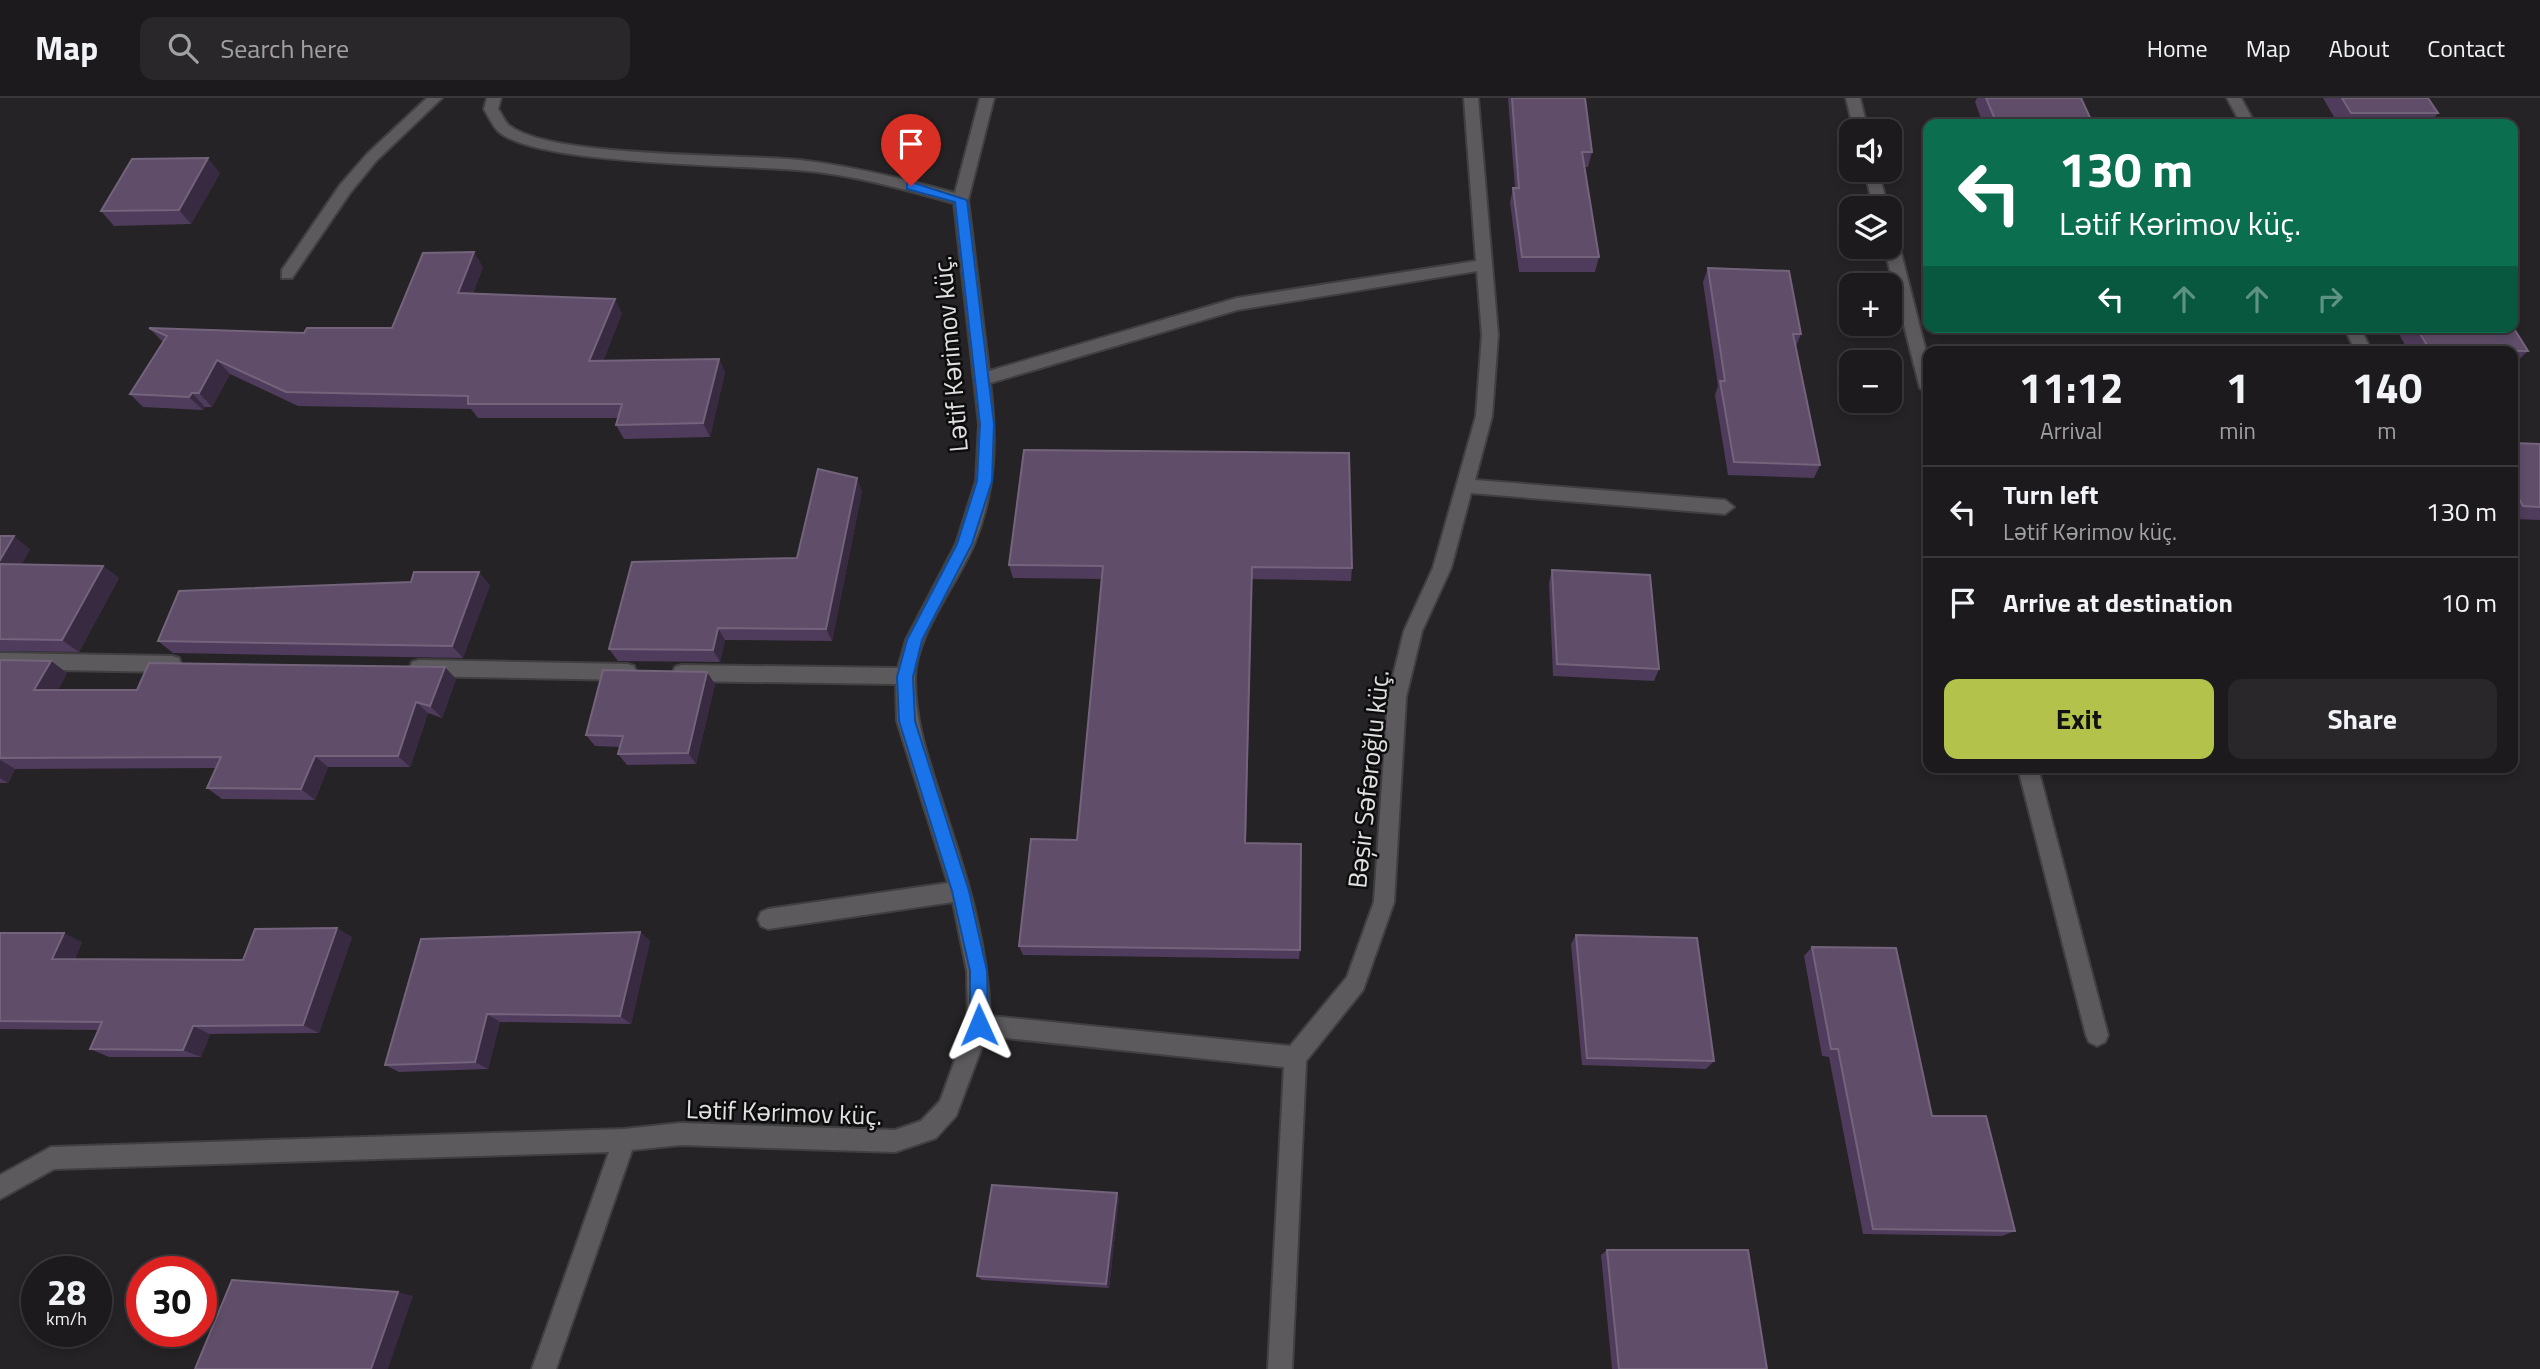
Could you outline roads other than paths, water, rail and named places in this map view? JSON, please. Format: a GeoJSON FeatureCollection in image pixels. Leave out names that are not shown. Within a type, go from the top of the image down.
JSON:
{"type":"FeatureCollection","features":[{"type":"Feature","properties":{"kind":"street"},"geometry":{"type":"LineString","coordinates":[[287,274],[354,178],[435,98]]}},
{"type":"Feature","properties":{"kind":"street"},"geometry":{"type":"LineString","coordinates":[[494,98],[491,109],[504,129],[534,144],[590,152],[800,165],[886,179],[961,200],[987,98]]}},
{"type":"Feature","properties":{"kind":"street","name":"Bəşir Səfəroğlu küç."},"geometry":{"type":"LineString","coordinates":[[1295,1057],[1354,983],[1384,902],[1398,697],[1413,631],[1442,568],[1484,416],[1490,335],[1471,98]]}},
{"type":"Feature","properties":{"kind":"street"},"geometry":{"type":"LineString","coordinates":[[1853,98],[1858,119]]}},
{"type":"Feature","properties":{"kind":"street"},"geometry":{"type":"LineString","coordinates":[[2234,98],[2245,119]]}},
{"type":"Feature","properties":{"kind":"street","name":"Lətif Kərimov küç."},"geometry":{"type":"LineString","coordinates":[[0,1188],[51,1158],[624,1140],[681,1134],[895,1141],[928,1130],[948,1108],[979,1025],[978,971],[961,891],[907,721],[905,677],[915,640],[965,544],[985,481],[987,424],[961,200]]}},
{"type":"Feature","properties":{"kind":"street"},"geometry":{"type":"LineString","coordinates":[[1895,259],[1923,369]]}},
{"type":"Feature","properties":{"kind":"street"},"geometry":{"type":"LineString","coordinates":[[982,379],[1237,304],[1484,265]]}},
{"type":"Feature","properties":{"kind":"street"},"geometry":{"type":"LineString","coordinates":[[1465,486],[1725,507]]}},
{"type":"Feature","properties":{"kind":"street"},"geometry":{"type":"LineString","coordinates":[[0,661],[195,664]]}},
{"type":"Feature","properties":{"kind":"street"},"geometry":{"type":"LineString","coordinates":[[404,668],[640,672]]}},
{"type":"Feature","properties":{"kind":"street"},"geometry":{"type":"LineString","coordinates":[[668,672],[905,677]]}},
{"type":"Feature","properties":{"kind":"street"},"geometry":{"type":"LineString","coordinates":[[2029,773],[2097,1035]]}},
{"type":"Feature","properties":{"kind":"street"},"geometry":{"type":"LineString","coordinates":[[768,919],[961,891]]}},
{"type":"Feature","properties":{"kind":"street"},"geometry":{"type":"LineString","coordinates":[[979,1025],[1295,1057],[1280,1369]]}},
{"type":"Feature","properties":{"kind":"street"},"geometry":{"type":"LineString","coordinates":[[544,1369],[624,1140]]}}]}
